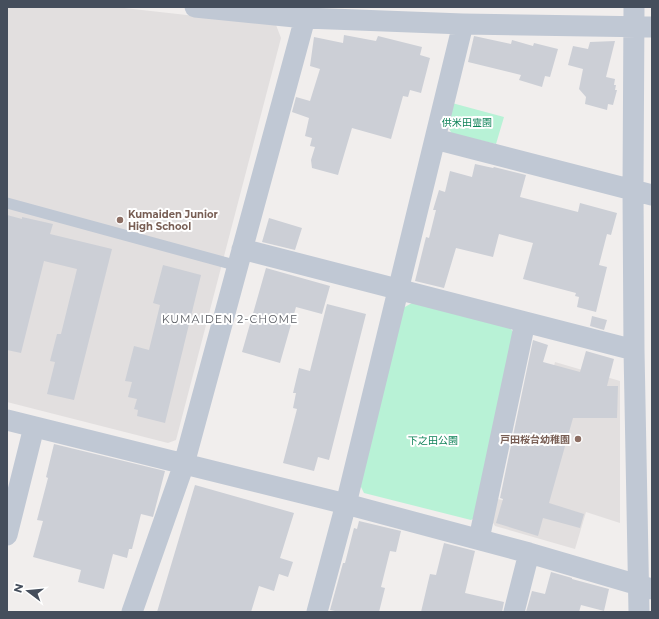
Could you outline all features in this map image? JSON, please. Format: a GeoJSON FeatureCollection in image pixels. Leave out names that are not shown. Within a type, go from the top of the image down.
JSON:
{"type":"FeatureCollection","features":[{"type":"Feature","properties":{"kind":"street"},"geometry":{"type":"LineString","coordinates":[[195,7],[306,12],[463,24],[643,27]]}},
{"type":"Feature","properties":{"kind":"street"},"geometry":{"type":"LineString","coordinates":[[634,7],[643,27],[642,192],[634,350],[645,587],[638,612]]}},
{"type":"Feature","properties":{"kind":"street"},"geometry":{"type":"LineString","coordinates":[[132,612],[184,464],[306,12]]}},
{"type":"Feature","properties":{"kind":"street"},"geometry":{"type":"LineString","coordinates":[[317,612],[346,504],[463,24]]}},
{"type":"Feature","properties":{"kind":"street"},"geometry":{"type":"LineString","coordinates":[[435,139],[642,192]]}},
{"type":"Feature","properties":{"kind":"street"},"geometry":{"type":"LineString","coordinates":[[240,257],[398,289],[634,350]]}},
{"type":"Feature","properties":{"kind":"street"},"geometry":{"type":"LineString","coordinates":[[479,539],[525,322]]}},
{"type":"Feature","properties":{"kind":"street"},"geometry":{"type":"LineString","coordinates":[[7,420],[346,504],[479,539],[645,587]]}},
{"type":"Feature","properties":{"kind":"street"},"geometry":{"type":"LineString","coordinates":[[7,535],[34,427]]}},
{"type":"Feature","properties":{"kind":"street"},"geometry":{"type":"LineString","coordinates":[[514,612],[529,553]]}},
{"type":"Feature","properties":{"kind":"lane"},"geometry":{"type":"LineString","coordinates":[[7,203],[240,257]]}},
{"type":"Feature","properties":{"kind":"shaded area","name":"Kumaiden Junior High School"},"geometry":{"type":"Polygon","coordinates":[[[7,7],[115,7],[276,25],[281,38],[176,440],[168,443],[7,402],[7,7]]]}},
{"type":"Feature","properties":{"kind":"shaded area","name":"戸田桜台幼稚園"},"geometry":{"type":"Polygon","coordinates":[[[555,362],[620,381],[620,523],[586,512],[575,549],[495,526],[489,516],[494,498],[518,504],[555,362]]]}},
{"type":"Feature","properties":{"kind":"green space","name":"供米田霊園"},"geometry":{"type":"Polygon","coordinates":[[[452,103],[504,117],[496,144],[452,134],[447,125],[452,103]]]}},
{"type":"Feature","properties":{"kind":"green space","name":"下之田公園"},"geometry":{"type":"Polygon","coordinates":[[[412,303],[510,328],[517,337],[479,515],[471,520],[364,493],[360,485],[403,308],[412,303]]]}},
{"type":"Feature","properties":{"kind":"building"},"geometry":{"type":"Polygon","coordinates":[[[344,35],[376,41],[378,36],[422,47],[420,55],[430,58],[421,93],[410,90],[408,97],[403,96],[391,139],[352,128],[338,175],[312,168],[311,160],[315,147],[310,146],[312,138],[305,136],[309,118],[292,112],[296,97],[310,101],[320,69],[310,66],[314,37],[343,43],[344,35]]]}},
{"type":"Feature","properties":{"kind":"building"},"geometry":{"type":"Polygon","coordinates":[[[474,36],[511,44],[512,40],[533,46],[534,43],[558,49],[550,77],[545,76],[542,87],[519,80],[521,75],[468,62],[474,36]]]}},
{"type":"Feature","properties":{"kind":"building"},"geometry":{"type":"Polygon","coordinates":[[[615,41],[606,77],[615,79],[614,85],[616,85],[615,90],[617,90],[613,105],[608,104],[607,110],[585,104],[586,97],[579,89],[583,69],[568,65],[573,46],[588,49],[590,42],[615,41]]]}},
{"type":"Feature","properties":{"kind":"building"},"geometry":{"type":"Polygon","coordinates":[[[475,164],[526,175],[520,197],[578,212],[580,203],[617,213],[611,235],[607,234],[599,265],[607,267],[596,312],[577,307],[579,297],[575,296],[576,293],[523,279],[533,243],[499,234],[493,257],[456,248],[444,288],[415,281],[426,237],[429,238],[436,210],[433,210],[439,190],[445,192],[450,171],[472,177],[475,164]]]}},
{"type":"Feature","properties":{"kind":"building"},"geometry":{"type":"Polygon","coordinates":[[[7,215],[53,224],[50,234],[112,249],[74,400],[47,394],[55,362],[50,361],[57,334],[61,334],[77,269],[44,261],[21,353],[7,350],[7,215]]]}},
{"type":"Feature","properties":{"kind":"building"},"geometry":{"type":"Polygon","coordinates":[[[269,218],[302,228],[295,250],[262,242],[269,218]]]}},
{"type":"Feature","properties":{"kind":"building"},"geometry":{"type":"Polygon","coordinates":[[[163,265],[201,275],[165,423],[137,416],[138,410],[134,409],[137,399],[128,397],[132,382],[125,381],[134,346],[149,350],[160,305],[153,303],[163,265]]]}},
{"type":"Feature","properties":{"kind":"building"},"geometry":{"type":"Polygon","coordinates":[[[266,268],[330,286],[322,314],[296,307],[280,363],[242,352],[266,268]]]}},
{"type":"Feature","properties":{"kind":"building"},"geometry":{"type":"Polygon","coordinates":[[[327,304],[366,314],[329,460],[318,457],[314,471],[283,463],[297,409],[293,408],[296,393],[293,393],[299,368],[310,371],[327,304]]]}},
{"type":"Feature","properties":{"kind":"building"},"geometry":{"type":"Polygon","coordinates":[[[592,316],[607,320],[604,330],[590,326],[592,316]]]}},
{"type":"Feature","properties":{"kind":"building"},"geometry":{"type":"Polygon","coordinates":[[[533,340],[548,345],[543,362],[580,372],[586,351],[614,359],[607,386],[618,386],[617,418],[573,418],[549,503],[584,514],[580,528],[543,518],[538,536],[496,523],[503,499],[500,498],[533,340]]]}},
{"type":"Feature","properties":{"kind":"building"},"geometry":{"type":"Polygon","coordinates":[[[54,444],[165,471],[153,517],[141,514],[132,549],[129,549],[127,558],[113,554],[104,589],[78,582],[81,570],[33,557],[43,521],[37,520],[48,478],[46,477],[54,444]]]}},
{"type":"Feature","properties":{"kind":"building"},"geometry":{"type":"Polygon","coordinates":[[[195,485],[294,513],[280,558],[293,562],[288,577],[279,574],[274,591],[259,586],[251,612],[157,612],[195,485]]]}},
{"type":"Feature","properties":{"kind":"building"},"geometry":{"type":"Polygon","coordinates":[[[359,521],[401,531],[396,552],[390,551],[381,587],[385,588],[379,612],[340,612],[330,610],[354,528],[357,529],[359,521]]]}},
{"type":"Feature","properties":{"kind":"building"},"geometry":{"type":"Polygon","coordinates":[[[444,543],[475,551],[465,593],[504,602],[502,612],[421,612],[430,574],[436,575],[444,543]]]}},
{"type":"Feature","properties":{"kind":"building"},"geometry":{"type":"Polygon","coordinates":[[[551,572],[609,589],[604,611],[581,605],[579,612],[526,612],[532,591],[545,594],[551,572]]]}},
{"type":"Feature","properties":{"kind":"place","name":"Kumaiden Junior High School"},"geometry":{"type":"Point","coordinates":[120,220]}},
{"type":"Feature","properties":{"kind":"place","name":"戸田桜台幼稚園"},"geometry":{"type":"Point","coordinates":[578,439]}},
{"type":"Feature","properties":{"kind":"district","name":"KUMAIDEN 2-CHOME"},"geometry":{"type":"Point","coordinates":[230,319]}}]}
